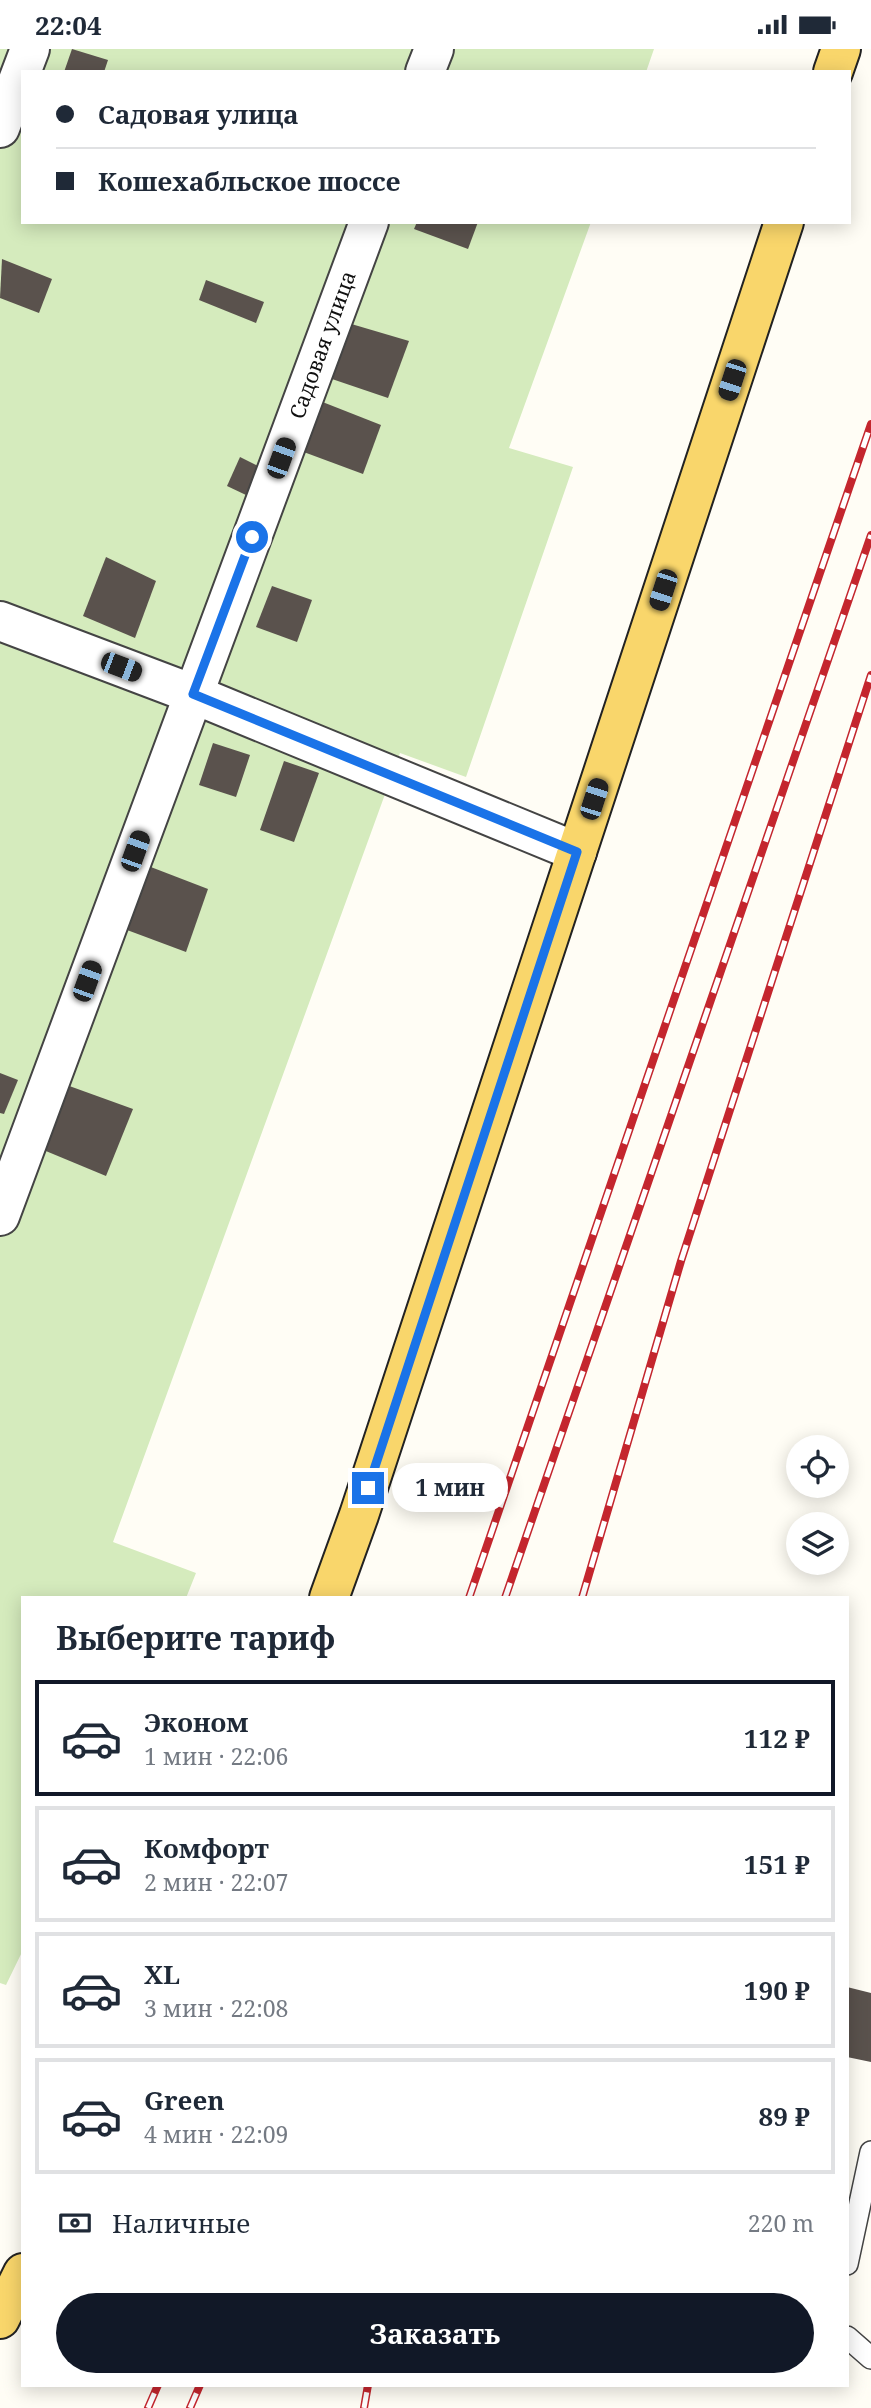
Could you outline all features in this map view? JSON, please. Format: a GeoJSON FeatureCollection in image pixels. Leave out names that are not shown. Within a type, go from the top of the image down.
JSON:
{"type":"FeatureCollection","features":[{"type":"Feature","properties":{"kind":"main road"},"geometry":{"type":"LineString","coordinates":[[834,70],[841,49]]}},
{"type":"Feature","properties":{"kind":"main road"},"geometry":{"type":"LineString","coordinates":[[330,1596],[364,1502],[783,224]]}},
{"type":"Feature","properties":{"kind":"main road"},"geometry":{"type":"LineString","coordinates":[[0,2319],[21,2277]]}},
{"type":"Feature","properties":{"kind":"street"},"geometry":{"type":"LineString","coordinates":[[22,70],[30,49]]}},
{"type":"Feature","properties":{"kind":"street"},"geometry":{"type":"LineString","coordinates":[[426,70],[434,49]]}},
{"type":"Feature","properties":{"kind":"street"},"geometry":{"type":"LineString","coordinates":[[0,128],[21,73]]}},
{"type":"Feature","properties":{"kind":"street","name":"Садовая улица"},"geometry":{"type":"LineString","coordinates":[[0,1216],[368,224]]}},
{"type":"Feature","properties":{"kind":"street"},"geometry":{"type":"LineString","coordinates":[[0,621],[193,694],[577,852]]}},
{"type":"Feature","properties":{"kind":"lane"},"geometry":{"type":"LineString","coordinates":[[849,2255],[871,2152]]}},
{"type":"Feature","properties":{"kind":"lane"},"geometry":{"type":"LineString","coordinates":[[849,2339],[871,2358]]}},
{"type":"Feature","properties":{"kind":"green space"},"geometry":{"type":"Polygon","coordinates":[[[0,49],[654,49],[647,70],[21,70],[21,224],[590,224],[509,448],[573,467],[466,777],[400,753],[113,1542],[196,1573],[187,1596],[21,1596],[21,1954],[6,1985],[0,1983],[0,49]]]}},
{"type":"Feature","properties":{"kind":"building"},"geometry":{"type":"Polygon","coordinates":[[[72,49],[108,60],[105,70],[65,70],[72,49]]]}},
{"type":"Feature","properties":{"kind":"building"},"geometry":{"type":"Polygon","coordinates":[[[416,224],[477,224],[468,249],[414,229],[416,224]]]}},
{"type":"Feature","properties":{"kind":"building"},"geometry":{"type":"Polygon","coordinates":[[[2,259],[52,279],[39,313],[0,298],[2,259]]]}},
{"type":"Feature","properties":{"kind":"building"},"geometry":{"type":"Polygon","coordinates":[[[206,280],[264,302],[256,323],[199,300],[206,280]]]}},
{"type":"Feature","properties":{"kind":"building"},"geometry":{"type":"Polygon","coordinates":[[[348,323],[409,341],[388,398],[329,378],[348,323]]]}},
{"type":"Feature","properties":{"kind":"building"},"geometry":{"type":"Polygon","coordinates":[[[320,401],[381,425],[363,474],[301,451],[320,401]]]}},
{"type":"Feature","properties":{"kind":"building"},"geometry":{"type":"Polygon","coordinates":[[[240,457],[258,466],[246,495],[227,486],[240,457]]]}},
{"type":"Feature","properties":{"kind":"building"},"geometry":{"type":"Polygon","coordinates":[[[106,557],[156,581],[135,638],[83,616],[106,557]]]}},
{"type":"Feature","properties":{"kind":"building"},"geometry":{"type":"Polygon","coordinates":[[[272,586],[312,600],[297,642],[256,627],[272,586]]]}},
{"type":"Feature","properties":{"kind":"building"},"geometry":{"type":"Polygon","coordinates":[[[213,743],[250,755],[236,797],[199,785],[213,743]]]}},
{"type":"Feature","properties":{"kind":"building"},"geometry":{"type":"Polygon","coordinates":[[[284,761],[319,773],[294,842],[260,830],[284,761]]]}},
{"type":"Feature","properties":{"kind":"building"},"geometry":{"type":"Polygon","coordinates":[[[143,864],[208,889],[186,952],[119,927],[143,864]]]}},
{"type":"Feature","properties":{"kind":"building"},"geometry":{"type":"Polygon","coordinates":[[[0,1073],[18,1080],[4,1114],[0,1113],[0,1073]]]}},
{"type":"Feature","properties":{"kind":"building"},"geometry":{"type":"Polygon","coordinates":[[[61,1083],[133,1109],[106,1176],[41,1149],[61,1083]]]}},
{"type":"Feature","properties":{"kind":"building"},"geometry":{"type":"Polygon","coordinates":[[[849,1988],[871,1993],[871,2062],[849,2057],[849,1988]]]}},
{"type":"Feature","properties":{"kind":"railway"},"geometry":{"type":"LineString","coordinates":[[470,1596],[871,424]]}},
{"type":"Feature","properties":{"kind":"railway"},"geometry":{"type":"LineString","coordinates":[[506,1596],[871,535]]}},
{"type":"Feature","properties":{"kind":"railway"},"geometry":{"type":"LineString","coordinates":[[583,1596],[681,1261],[871,675]]}},
{"type":"Feature","properties":{"kind":"railway"},"geometry":{"type":"LineString","coordinates":[[148,2408],[157,2387]]}},
{"type":"Feature","properties":{"kind":"railway"},"geometry":{"type":"LineString","coordinates":[[190,2408],[199,2387]]}},
{"type":"Feature","properties":{"kind":"railway"},"geometry":{"type":"LineString","coordinates":[[364,2408],[368,2387]]}},
{"type":"Feature","properties":{"kind":"route"},"geometry":{"type":"LineString","coordinates":[[252,537],[193,694],[577,852],[368,1488]]}}]}
